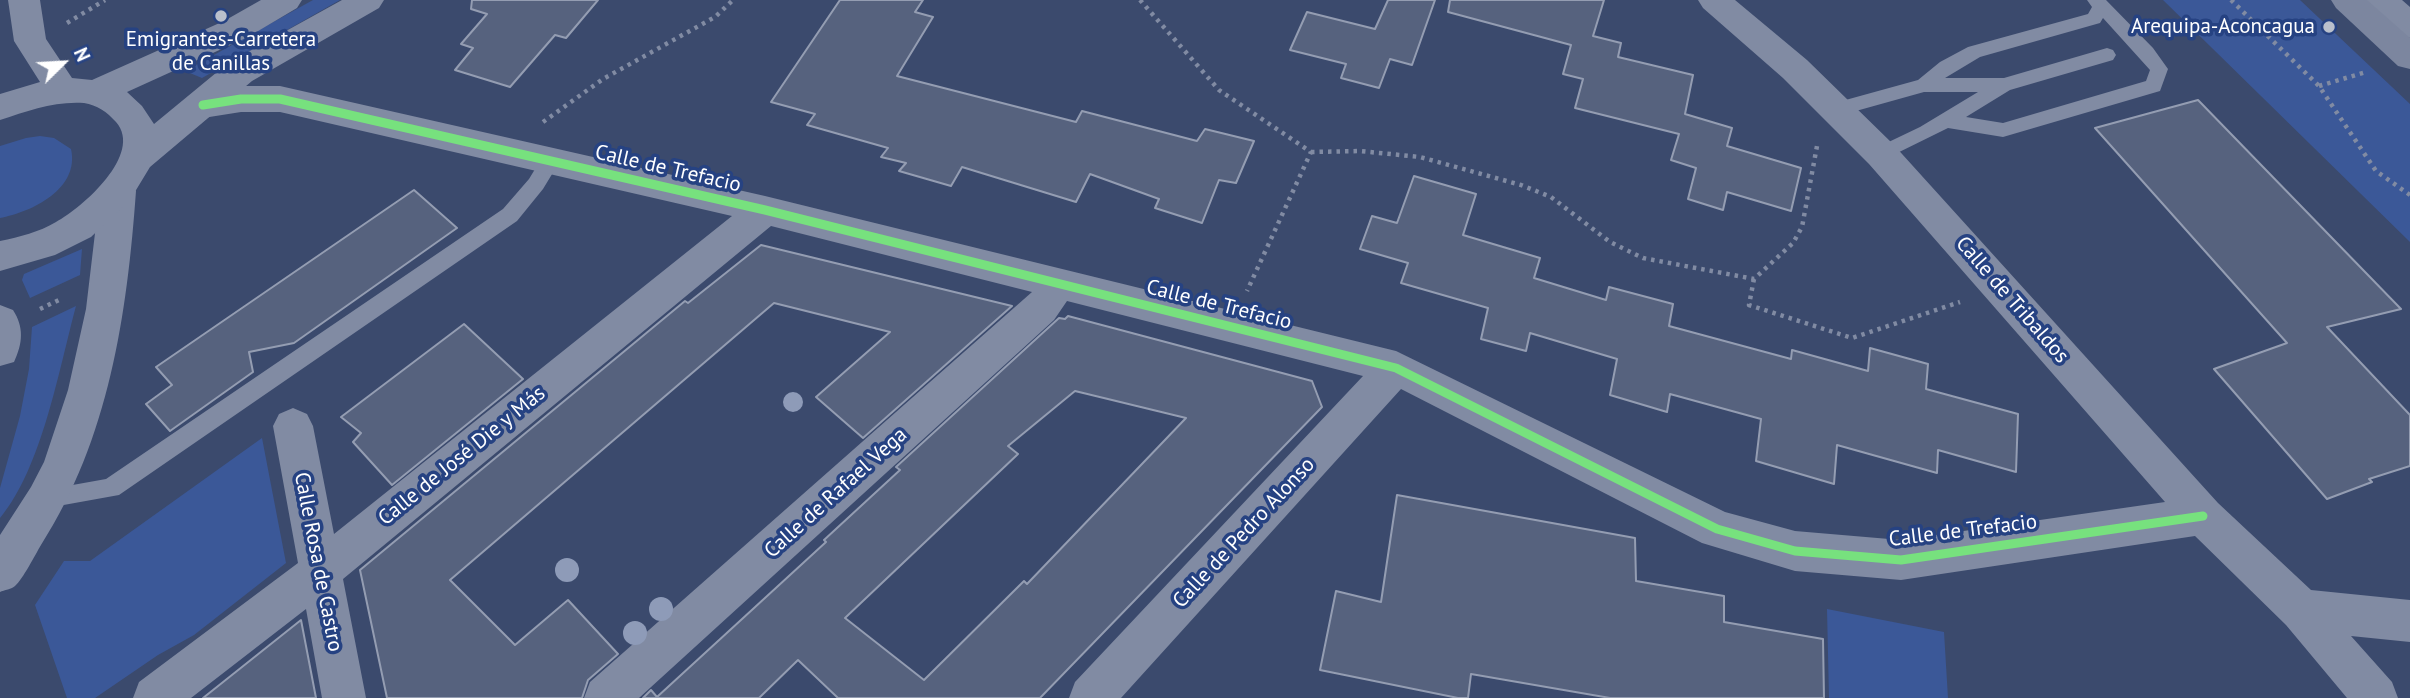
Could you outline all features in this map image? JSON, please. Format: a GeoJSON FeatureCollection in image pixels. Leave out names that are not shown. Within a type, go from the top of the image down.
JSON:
{"type":"FeatureCollection","features":[{"type":"Feature","properties":{"kind":"main road"},"geometry":{"type":"LineString","coordinates":[[2347,0],[2410,57]]}},
{"type":"Feature","properties":{"kind":"street"},"geometry":{"type":"LineString","coordinates":[[23,0],[34,51],[78,92],[122,104],[139,128],[137,158]]}},
{"type":"Feature","properties":{"kind":"street"},"geometry":{"type":"LineString","coordinates":[[0,107],[26,97],[78,92],[236,29],[286,0]]}},
{"type":"Feature","properties":{"kind":"street"},"geometry":{"type":"LineString","coordinates":[[0,256],[23,252],[69,233],[118,191],[137,158],[240,72],[368,0]]}},
{"type":"Feature","properties":{"kind":"street","name":"Calle de Tribaldos"},"geometry":{"type":"LineString","coordinates":[[1714,0],[1828,125],[1881,154],[2203,516],[2301,610],[2375,698]]}},
{"type":"Feature","properties":{"kind":"street"},"geometry":{"type":"LineString","coordinates":[[2382,0],[2410,26]]}},
{"type":"Feature","properties":{"kind":"street","name":"Calle de Trefacio"},"geometry":{"type":"LineString","coordinates":[[203,105],[241,99],[280,99],[765,209],[1396,368],[1717,528],[1795,551],[1901,560],[2203,516]]}},
{"type":"Feature","properties":{"kind":"street"},"geometry":{"type":"LineString","coordinates":[[0,572],[47,498],[86,394],[112,274],[118,191]]}},
{"type":"Feature","properties":{"kind":"street","name":"Calle de José Die y Más"},"geometry":{"type":"LineString","coordinates":[[155,698],[320,572],[765,209]]}},
{"type":"Feature","properties":{"kind":"street","name":"Calle de Rafael Vega"},"geometry":{"type":"LineString","coordinates":[[607,698],[1041,309],[1059,282]]}},
{"type":"Feature","properties":{"kind":"street"},"geometry":{"type":"LineString","coordinates":[[0,321],[3,326],[0,350]]}},
{"type":"Feature","properties":{"kind":"street","name":"Calle de Pedro Alonso"},"geometry":{"type":"LineString","coordinates":[[1091,698],[1396,368]]}},
{"type":"Feature","properties":{"kind":"street","name":"Calle Rosa de Castro"},"geometry":{"type":"LineString","coordinates":[[293,426],[344,698]]}},
{"type":"Feature","properties":{"kind":"street"},"geometry":{"type":"LineString","coordinates":[[2301,610],[2410,621]]}},
{"type":"Feature","properties":{"kind":"lane"},"geometry":{"type":"LineString","coordinates":[[1828,125],[1924,85],[1946,67],[1974,52],[2094,19],[2099,3],[2147,52],[2159,69],[2154,86],[2003,130],[1946,121]]}},
{"type":"Feature","properties":{"kind":"lane"},"geometry":{"type":"LineString","coordinates":[[1881,154],[1946,121],[2004,85],[2107,55]]}},
{"type":"Feature","properties":{"kind":"lane"},"geometry":{"type":"LineString","coordinates":[[1924,85],[2004,85]]}},
{"type":"Feature","properties":{"kind":"lane"},"geometry":{"type":"LineString","coordinates":[[47,498],[111,488],[510,215],[550,160]]}},
{"type":"Feature","properties":{"kind":"path"},"geometry":{"type":"LineString","coordinates":[[61,28],[105,0]]}},
{"type":"Feature","properties":{"kind":"path"},"geometry":{"type":"LineString","coordinates":[[538,125],[603,79],[715,17],[733,0]]}},
{"type":"Feature","properties":{"kind":"path"},"geometry":{"type":"LineString","coordinates":[[1140,0],[1219,90],[1311,152],[1360,150],[1420,156],[1471,173],[1521,185],[1551,197],[1610,242],[1643,258],[1754,279]]}},
{"type":"Feature","properties":{"kind":"path"},"geometry":{"type":"LineString","coordinates":[[2231,0],[2319,86],[2376,172],[2410,195]]}},
{"type":"Feature","properties":{"kind":"path"},"geometry":{"type":"LineString","coordinates":[[2319,86],[2366,72]]}},
{"type":"Feature","properties":{"kind":"path"},"geometry":{"type":"LineString","coordinates":[[1828,125],[1802,227],[1793,243],[1754,279],[1749,305],[1852,338],[1965,300]]}},
{"type":"Feature","properties":{"kind":"path"},"geometry":{"type":"LineString","coordinates":[[1245,295],[1311,152]]}},
{"type":"Feature","properties":{"kind":"path"},"geometry":{"type":"LineString","coordinates":[[37,310],[74,293]]}},
{"type":"Feature","properties":{"kind":"shaded area"},"geometry":{"type":"Polygon","coordinates":[[[313,0],[340,0],[202,78],[185,71],[313,0]]]}},
{"type":"Feature","properties":{"kind":"shaded area"},"geometry":{"type":"Polygon","coordinates":[[[2163,0],[2300,0],[2410,104],[2410,242],[2163,0]]]}},
{"type":"Feature","properties":{"kind":"shaded area"},"geometry":{"type":"Polygon","coordinates":[[[40,136],[54,138],[71,149],[72,163],[68,176],[61,187],[39,204],[0,218],[0,146],[40,136]]]}},
{"type":"Feature","properties":{"kind":"shaded area"},"geometry":{"type":"Polygon","coordinates":[[[82,249],[80,275],[30,298],[22,280],[24,274],[82,249]]]}},
{"type":"Feature","properties":{"kind":"shaded area"},"geometry":{"type":"Polygon","coordinates":[[[76,306],[56,388],[38,446],[15,497],[0,518],[0,488],[20,416],[29,369],[32,327],[76,306]]]}},
{"type":"Feature","properties":{"kind":"shaded area"},"geometry":{"type":"Polygon","coordinates":[[[262,438],[286,563],[194,635],[158,655],[95,698],[67,698],[35,605],[64,561],[90,561],[262,438]]]}},
{"type":"Feature","properties":{"kind":"shaded area"},"geometry":{"type":"Polygon","coordinates":[[[1827,609],[1944,632],[1948,698],[1829,698],[1827,609]]]}},
{"type":"Feature","properties":{"kind":"building"},"geometry":{"type":"Polygon","coordinates":[[[472,0],[598,0],[566,38],[555,35],[510,87],[455,70],[473,48],[461,44],[487,14],[471,9],[472,0]]]}},
{"type":"Feature","properties":{"kind":"building"},"geometry":{"type":"Polygon","coordinates":[[[840,0],[923,0],[915,12],[933,17],[897,76],[1076,122],[1082,111],[1197,141],[1205,129],[1254,141],[1236,183],[1219,180],[1202,223],[1155,208],[1159,199],[1090,174],[1076,202],[962,167],[951,186],[899,171],[906,163],[881,157],[888,148],[807,125],[815,114],[771,102],[840,0]]]}},
{"type":"Feature","properties":{"kind":"building"},"geometry":{"type":"Polygon","coordinates":[[[1388,0],[1435,0],[1412,65],[1390,59],[1379,88],[1341,78],[1346,64],[1290,50],[1307,12],[1375,29],[1388,0]]]}},
{"type":"Feature","properties":{"kind":"building"},"geometry":{"type":"Polygon","coordinates":[[[1450,0],[1604,0],[1593,36],[1621,43],[1618,57],[1693,75],[1685,114],[1732,128],[1727,146],[1801,168],[1791,211],[1727,192],[1723,210],[1688,199],[1696,168],[1671,160],[1679,134],[1575,108],[1583,79],[1563,74],[1571,45],[1448,12],[1450,0]]]}},
{"type":"Feature","properties":{"kind":"building"},"geometry":{"type":"Polygon","coordinates":[[[2198,100],[2401,309],[2327,327],[2410,415],[2410,466],[2369,479],[2372,482],[2327,499],[2214,369],[2287,343],[2095,128],[2198,100]]]}},
{"type":"Feature","properties":{"kind":"building"},"geometry":{"type":"Polygon","coordinates":[[[1414,176],[1476,194],[1463,235],[1540,258],[1534,278],[1606,300],[1609,287],[1673,304],[1669,326],[1791,359],[1792,350],[1868,371],[1870,348],[1928,364],[1926,389],[2018,414],[2016,472],[1938,450],[1937,473],[1837,445],[1834,484],[1756,461],[1761,419],[1670,394],[1667,412],[1610,395],[1617,359],[1530,333],[1526,351],[1481,339],[1488,308],[1401,283],[1408,263],[1360,249],[1372,216],[1397,223],[1414,176]]]}},
{"type":"Feature","properties":{"kind":"building"},"geometry":{"type":"Polygon","coordinates":[[[414,190],[457,228],[294,343],[249,352],[253,372],[170,431],[146,404],[172,385],[156,367],[414,190]]]}},
{"type":"Feature","properties":{"kind":"building"},"geometry":{"type":"Polygon","coordinates":[[[761,245],[1012,306],[863,438],[816,397],[890,332],[774,303],[450,580],[515,645],[568,600],[618,654],[588,680],[582,698],[387,698],[360,570],[685,301],[688,303],[761,245]]]}},
{"type":"Feature","properties":{"kind":"building"},"geometry":{"type":"Polygon","coordinates":[[[1068,316],[1312,381],[1322,407],[1040,698],[838,698],[798,660],[759,698],[643,698],[651,690],[657,697],[826,542],[824,540],[900,470],[896,467],[1059,318],[1065,319],[1068,316]],[[1075,391],[1008,446],[1018,454],[845,618],[924,680],[1024,581],[1027,584],[1186,418],[1075,391]]]}},
{"type":"Feature","properties":{"kind":"building"},"geometry":{"type":"Polygon","coordinates":[[[464,324],[523,379],[392,485],[353,442],[361,433],[341,417],[464,324]]]}},
{"type":"Feature","properties":{"kind":"building"},"geometry":{"type":"Polygon","coordinates":[[[1397,495],[1635,538],[1636,581],[1724,596],[1724,622],[1823,639],[1824,698],[1610,698],[1471,674],[1468,698],[1458,698],[1320,670],[1336,591],[1381,602],[1397,495]]]}},
{"type":"Feature","properties":{"kind":"building"},"geometry":{"type":"Polygon","coordinates":[[[301,620],[316,698],[203,698],[301,620]]]}},
{"type":"Feature","properties":{"kind":"cycle path"},"geometry":{"type":"LineString","coordinates":[[203,105],[241,99],[280,99],[765,210],[1396,368],[1717,529],[1795,551],[1901,560],[2203,516]]}},
{"type":"Feature","properties":{"kind":"place","name":"Emigrantes-Carretera de Canillas"},"geometry":{"type":"Point","coordinates":[221,16]}},
{"type":"Feature","properties":{"kind":"place","name":"Arequipa-Aconcagua"},"geometry":{"type":"Point","coordinates":[2329,27]}}]}
